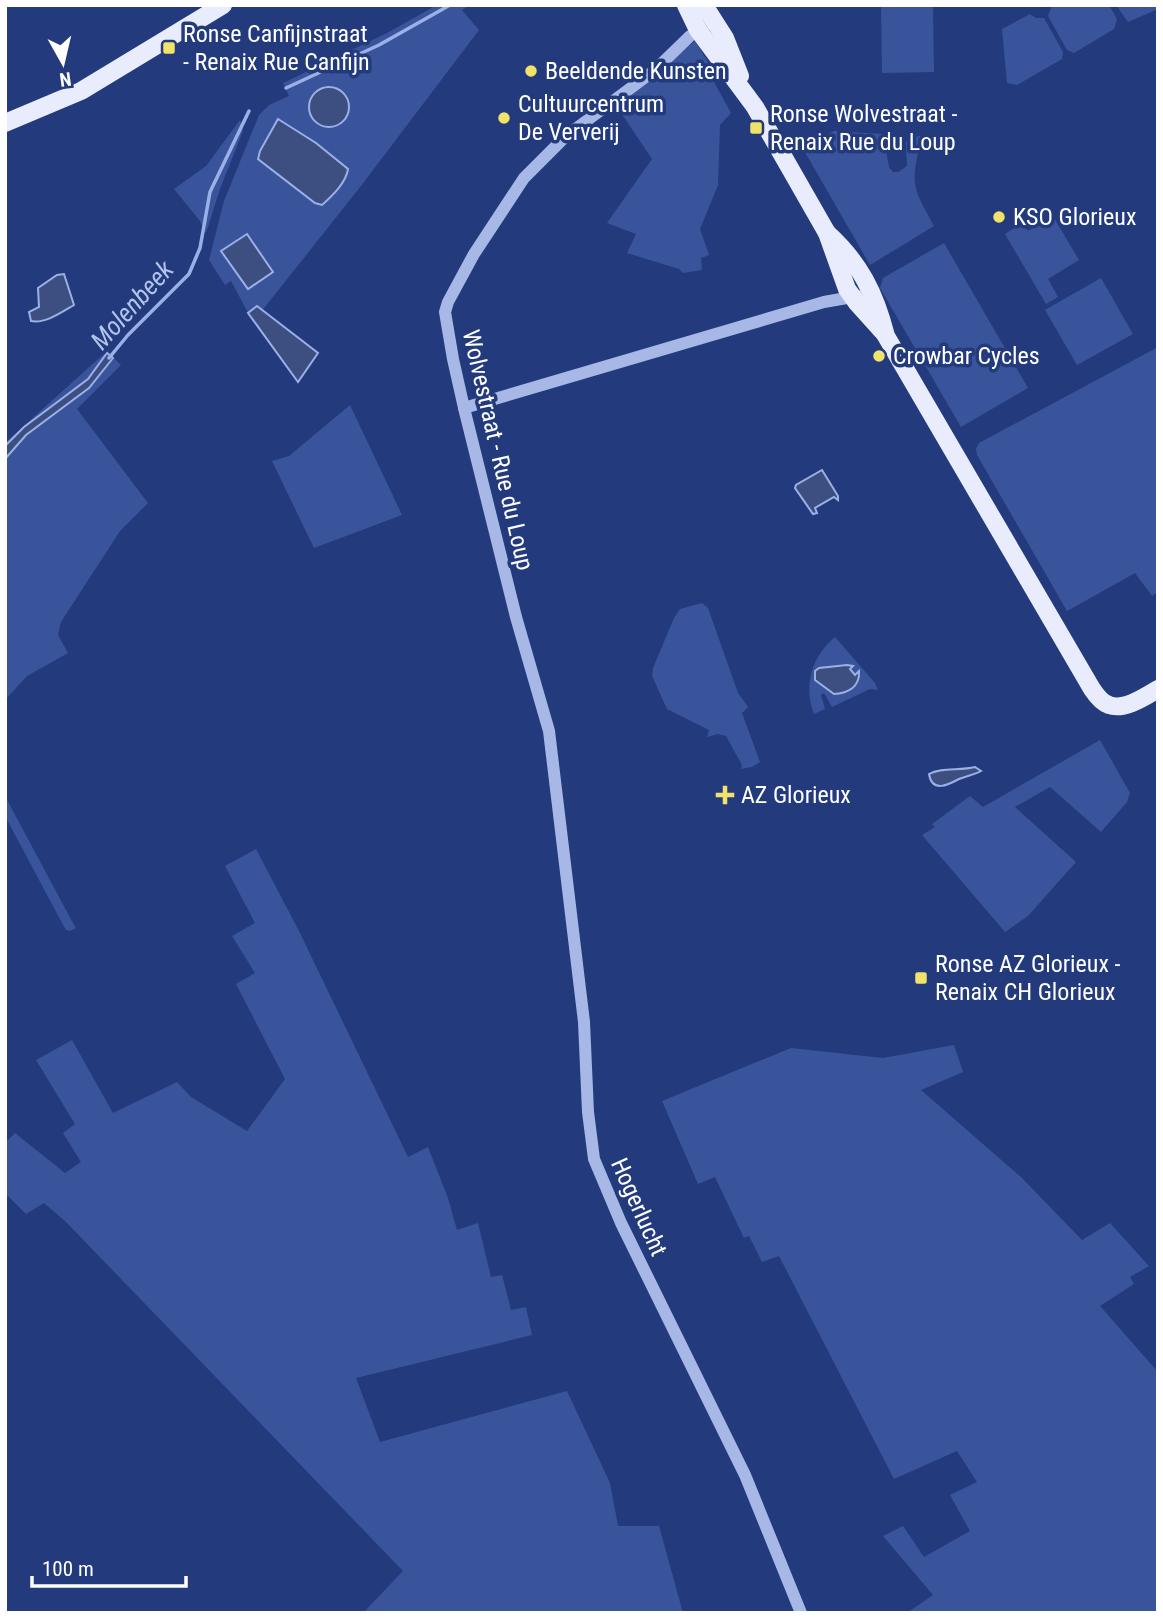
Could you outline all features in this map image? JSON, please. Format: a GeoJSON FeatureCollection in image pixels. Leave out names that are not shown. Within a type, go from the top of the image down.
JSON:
{"type":"FeatureCollection","features":[{"type":"Feature","properties":{"kind":"main road"},"geometry":{"type":"LineString","coordinates":[[5,123],[90,86],[223,5]]}},
{"type":"Feature","properties":{"kind":"main road"},"geometry":{"type":"LineString","coordinates":[[686,5],[698,30],[746,92],[827,233],[848,289],[887,335],[1087,681],[1107,705],[1119,706],[1134,702],[1158,689]]}},
{"type":"Feature","properties":{"kind":"main road"},"geometry":{"type":"LineString","coordinates":[[704,5],[725,38],[746,92]]}},
{"type":"Feature","properties":{"kind":"main road"},"geometry":{"type":"LineString","coordinates":[[827,233],[840,244],[874,294],[887,335]]}},
{"type":"Feature","properties":{"kind":"street","name":"Wolvestraat - Rue du Loup"},"geometry":{"type":"LineString","coordinates":[[541,703],[516,617],[464,408],[445,312],[474,254],[510,197],[543,157],[566,136],[655,70],[698,30],[716,24]]}},
{"type":"Feature","properties":{"kind":"street"},"geometry":{"type":"LineString","coordinates":[[848,275],[864,278],[861,295],[848,289],[848,275]]}},
{"type":"Feature","properties":{"kind":"street"},"geometry":{"type":"LineString","coordinates":[[464,408],[824,302],[848,289]]}},
{"type":"Feature","properties":{"kind":"street","name":"Hogerlucht"},"geometry":{"type":"LineString","coordinates":[[541,703],[549,731],[572,911],[584,1022],[588,1112],[594,1159],[621,1223],[745,1475],[801,1613]]}},
{"type":"Feature","properties":{"kind":"shaded area"},"geometry":{"type":"Polygon","coordinates":[[[437,5],[470,5],[462,10],[479,30],[361,186],[253,322],[231,281],[225,285],[209,260],[224,201],[259,115],[269,105],[289,96],[283,83],[387,33],[437,5]],[[348,101],[309,103],[316,120],[330,126],[344,120],[348,112],[348,101]],[[259,159],[319,205],[325,203],[348,174],[259,159]]]}},
{"type":"Feature","properties":{"kind":"shaded area"},"geometry":{"type":"Polygon","coordinates":[[[881,5],[933,5],[934,72],[882,73],[881,5]]]}},
{"type":"Feature","properties":{"kind":"shaded area"},"geometry":{"type":"Polygon","coordinates":[[[1052,5],[1109,5],[1117,19],[1114,29],[1074,53],[1067,50],[1048,16],[1052,5]]]}},
{"type":"Feature","properties":{"kind":"shaded area"},"geometry":{"type":"Polygon","coordinates":[[[1116,5],[1158,5],[1158,9],[1128,22],[1116,5]]]}},
{"type":"Feature","properties":{"kind":"shaded area"},"geometry":{"type":"Polygon","coordinates":[[[1030,14],[1036,18],[1044,18],[1063,52],[1062,59],[1017,85],[1007,83],[1002,29],[1030,14]]]}},
{"type":"Feature","properties":{"kind":"shaded area"},"geometry":{"type":"Polygon","coordinates":[[[695,41],[718,78],[714,82],[731,113],[720,125],[718,185],[700,229],[709,255],[701,258],[702,270],[683,273],[679,269],[627,253],[636,234],[607,223],[652,159],[615,104],[695,41]]]}},
{"type":"Feature","properties":{"kind":"shaded area"},"geometry":{"type":"Polygon","coordinates":[[[329,87],[343,93],[349,107],[343,121],[329,127],[315,121],[309,107],[315,93],[329,87]]]}},
{"type":"Feature","properties":{"kind":"shaded area"},"geometry":{"type":"Polygon","coordinates":[[[278,119],[316,143],[348,169],[342,184],[322,205],[315,203],[258,159],[278,119]]]}},
{"type":"Feature","properties":{"kind":"shaded area"},"geometry":{"type":"Polygon","coordinates":[[[240,120],[243,131],[206,233],[200,221],[174,189],[206,166],[240,120]]]}},
{"type":"Feature","properties":{"kind":"shaded area"},"geometry":{"type":"Polygon","coordinates":[[[834,131],[883,134],[889,167],[893,172],[907,166],[906,142],[911,139],[927,136],[949,139],[949,151],[931,145],[919,150],[916,163],[916,190],[934,226],[870,265],[802,147],[834,131]]]}},
{"type":"Feature","properties":{"kind":"shaded area"},"geometry":{"type":"Polygon","coordinates":[[[1053,216],[1079,260],[1048,279],[1058,297],[1046,304],[1005,234],[1022,223],[1028,231],[1053,216]]]}},
{"type":"Feature","properties":{"kind":"shaded area"},"geometry":{"type":"Polygon","coordinates":[[[247,234],[273,272],[248,289],[221,251],[247,234]]]}},
{"type":"Feature","properties":{"kind":"shaded area"},"geometry":{"type":"Polygon","coordinates":[[[944,243],[1028,388],[961,427],[880,288],[883,278],[944,243]]]}},
{"type":"Feature","properties":{"kind":"shaded area"},"geometry":{"type":"Polygon","coordinates":[[[64,274],[74,305],[48,319],[31,321],[29,312],[39,307],[38,288],[57,275],[64,274]]]}},
{"type":"Feature","properties":{"kind":"shaded area"},"geometry":{"type":"Polygon","coordinates":[[[1101,278],[1133,334],[1077,365],[1045,310],[1101,278]]]}},
{"type":"Feature","properties":{"kind":"shaded area"},"geometry":{"type":"Polygon","coordinates":[[[257,306],[318,353],[298,382],[248,313],[257,306]]]}},
{"type":"Feature","properties":{"kind":"shaded area"},"geometry":{"type":"Polygon","coordinates":[[[1158,347],[1158,592],[1152,596],[1135,573],[1067,611],[976,449],[979,443],[1158,347]]]}},
{"type":"Feature","properties":{"kind":"shaded area"},"geometry":{"type":"Polygon","coordinates":[[[107,351],[121,365],[77,409],[148,503],[120,531],[61,622],[58,635],[68,653],[27,676],[5,700],[5,443],[107,351]]]}},
{"type":"Feature","properties":{"kind":"shaded area"},"geometry":{"type":"Polygon","coordinates":[[[107,353],[113,358],[89,388],[26,435],[5,459],[5,446],[24,427],[88,379],[107,353]]]}},
{"type":"Feature","properties":{"kind":"shaded area"},"geometry":{"type":"Polygon","coordinates":[[[350,405],[402,515],[314,548],[272,461],[289,456],[350,405]]]}},
{"type":"Feature","properties":{"kind":"shaded area"},"geometry":{"type":"Polygon","coordinates":[[[822,470],[838,500],[834,497],[815,508],[817,513],[813,514],[795,488],[822,470]]]}},
{"type":"Feature","properties":{"kind":"shaded area"},"geometry":{"type":"Polygon","coordinates":[[[702,603],[708,608],[738,693],[748,707],[742,713],[760,762],[752,767],[741,769],[742,765],[726,736],[718,734],[707,737],[709,730],[667,709],[652,676],[653,668],[680,609],[702,603]]]}},
{"type":"Feature","properties":{"kind":"shaded area"},"geometry":{"type":"Polygon","coordinates":[[[835,637],[878,690],[870,689],[832,707],[824,693],[821,695],[825,709],[814,714],[809,692],[812,672],[820,653],[835,637]]]}},
{"type":"Feature","properties":{"kind":"shaded area"},"geometry":{"type":"Polygon","coordinates":[[[853,666],[850,669],[855,675],[859,671],[855,685],[848,691],[834,694],[815,680],[815,671],[819,668],[853,666]]]}},
{"type":"Feature","properties":{"kind":"shaded area"},"geometry":{"type":"Polygon","coordinates":[[[1100,740],[1130,793],[1127,802],[1101,832],[1050,787],[1015,807],[1076,862],[1028,916],[1005,932],[922,835],[935,827],[932,824],[970,796],[983,807],[1100,740]]]}},
{"type":"Feature","properties":{"kind":"shaded area"},"geometry":{"type":"Polygon","coordinates":[[[975,767],[981,771],[941,786],[933,784],[929,774],[939,771],[975,767]]]}},
{"type":"Feature","properties":{"kind":"shaded area"},"geometry":{"type":"Polygon","coordinates":[[[5,796],[76,928],[66,930],[62,923],[5,816],[5,796]]]}},
{"type":"Feature","properties":{"kind":"shaded area"},"geometry":{"type":"Polygon","coordinates":[[[256,849],[299,931],[408,1157],[428,1147],[457,1230],[478,1223],[491,1277],[502,1275],[511,1310],[526,1307],[532,1335],[356,1378],[380,1442],[567,1391],[610,1483],[618,1526],[659,1526],[683,1613],[363,1613],[403,1571],[66,1222],[44,1203],[26,1214],[5,1193],[5,1143],[15,1133],[65,1173],[81,1162],[63,1133],[75,1124],[36,1060],[72,1040],[113,1113],[177,1082],[191,1097],[247,1131],[285,1079],[236,984],[255,973],[232,936],[255,923],[225,866],[256,849]]]}},
{"type":"Feature","properties":{"kind":"shaded area"},"geometry":{"type":"Polygon","coordinates":[[[954,1045],[963,1072],[921,1090],[1021,1177],[1082,1240],[1110,1223],[1149,1266],[1130,1277],[1134,1284],[1100,1306],[1158,1372],[1158,1613],[907,1613],[933,1595],[883,1536],[903,1526],[924,1557],[970,1531],[950,1495],[977,1482],[957,1451],[894,1479],[779,1256],[762,1262],[749,1236],[744,1238],[715,1177],[698,1184],[662,1101],[791,1048],[883,1058],[954,1045]]]}},
{"type":"Feature","properties":{"kind":"waterway","name":"Molenbeek"},"geometry":{"type":"LineString","coordinates":[[286,88],[379,45],[450,5]]}},
{"type":"Feature","properties":{"kind":"waterway","name":"Molenbeek"},"geometry":{"type":"LineString","coordinates":[[109,358],[128,335],[189,274],[200,248],[210,192],[249,111]]}},
{"type":"Feature","properties":{"kind":"place","name":"Ronse Canfijnstraat - Renaix Rue Canfijn"},"geometry":{"type":"Point","coordinates":[169,48]}},
{"type":"Feature","properties":{"kind":"place","name":"Beeldende Kunsten"},"geometry":{"type":"Point","coordinates":[531,71]}},
{"type":"Feature","properties":{"kind":"place","name":"Cultuurcentrum De Ververij"},"geometry":{"type":"Point","coordinates":[504,118]}},
{"type":"Feature","properties":{"kind":"place","name":"Ronse Wolvestraat - Renaix Rue du Loup"},"geometry":{"type":"Point","coordinates":[756,128]}},
{"type":"Feature","properties":{"kind":"place","name":"KSO Glorieux"},"geometry":{"type":"Point","coordinates":[999,217]}},
{"type":"Feature","properties":{"kind":"place","name":"Crowbar Cycles"},"geometry":{"type":"Point","coordinates":[879,356]}},
{"type":"Feature","properties":{"kind":"place","name":"AZ Glorieux"},"geometry":{"type":"Point","coordinates":[725,795]}},
{"type":"Feature","properties":{"kind":"place","name":"Ronse AZ Glorieux - Renaix CH Glorieux"},"geometry":{"type":"Point","coordinates":[921,978]}}]}
